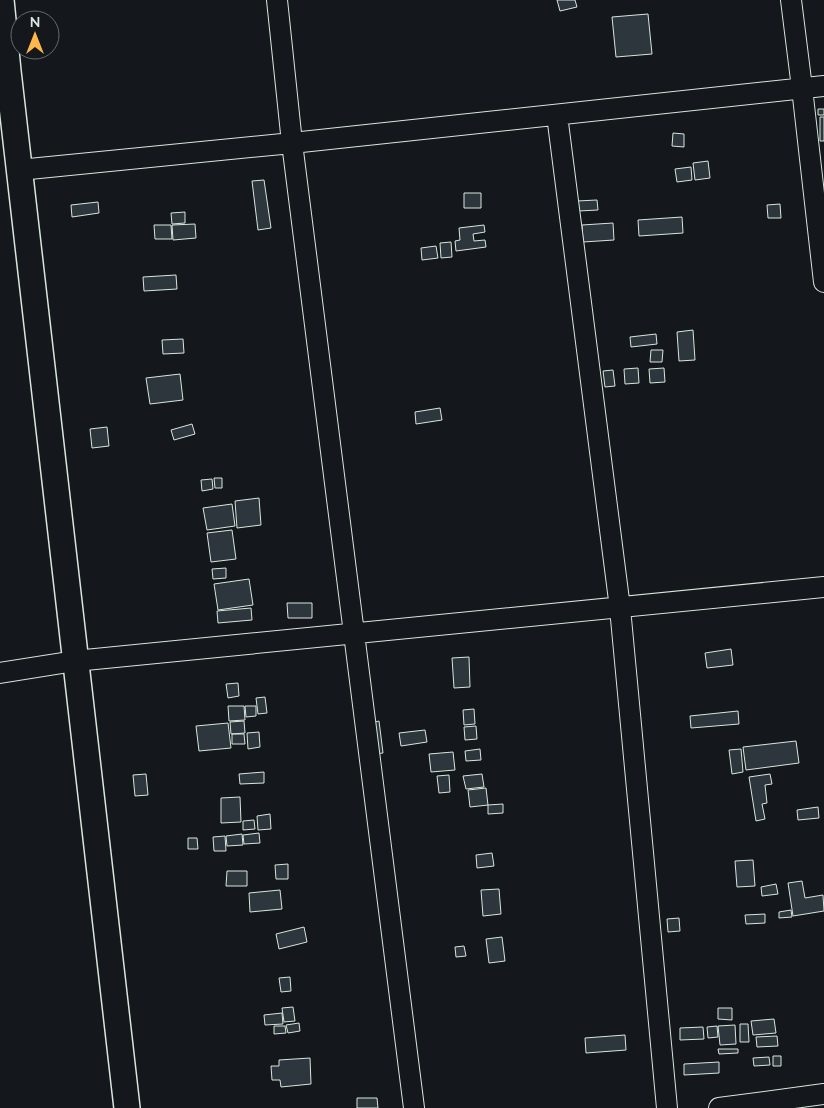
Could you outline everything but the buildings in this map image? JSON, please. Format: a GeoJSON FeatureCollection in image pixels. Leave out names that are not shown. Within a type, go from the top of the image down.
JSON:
{"type":"FeatureCollection","features":[{"type":"Feature","properties":{"kind":"street"},"geometry":{"type":"LineString","coordinates":[[1,0],[127,1108]]}},
{"type":"Feature","properties":{"kind":"street"},"geometry":{"type":"LineString","coordinates":[[277,0],[292,144],[414,1108]]}},
{"type":"Feature","properties":{"kind":"street"},"geometry":{"type":"LineString","coordinates":[[791,0],[824,282]]}},
{"type":"Feature","properties":{"kind":"street"},"geometry":{"type":"LineString","coordinates":[[19,170],[292,144],[824,86]]}},
{"type":"Feature","properties":{"kind":"street"},"geometry":{"type":"LineString","coordinates":[[557,114],[620,608],[668,1108]]}},
{"type":"Feature","properties":{"kind":"street"},"geometry":{"type":"LineString","coordinates":[[0,673],[75,661],[824,587]]}},
{"type":"Feature","properties":{"kind":"street"},"geometry":{"type":"LineString","coordinates":[[718,1108],[824,1094]]}}]}
